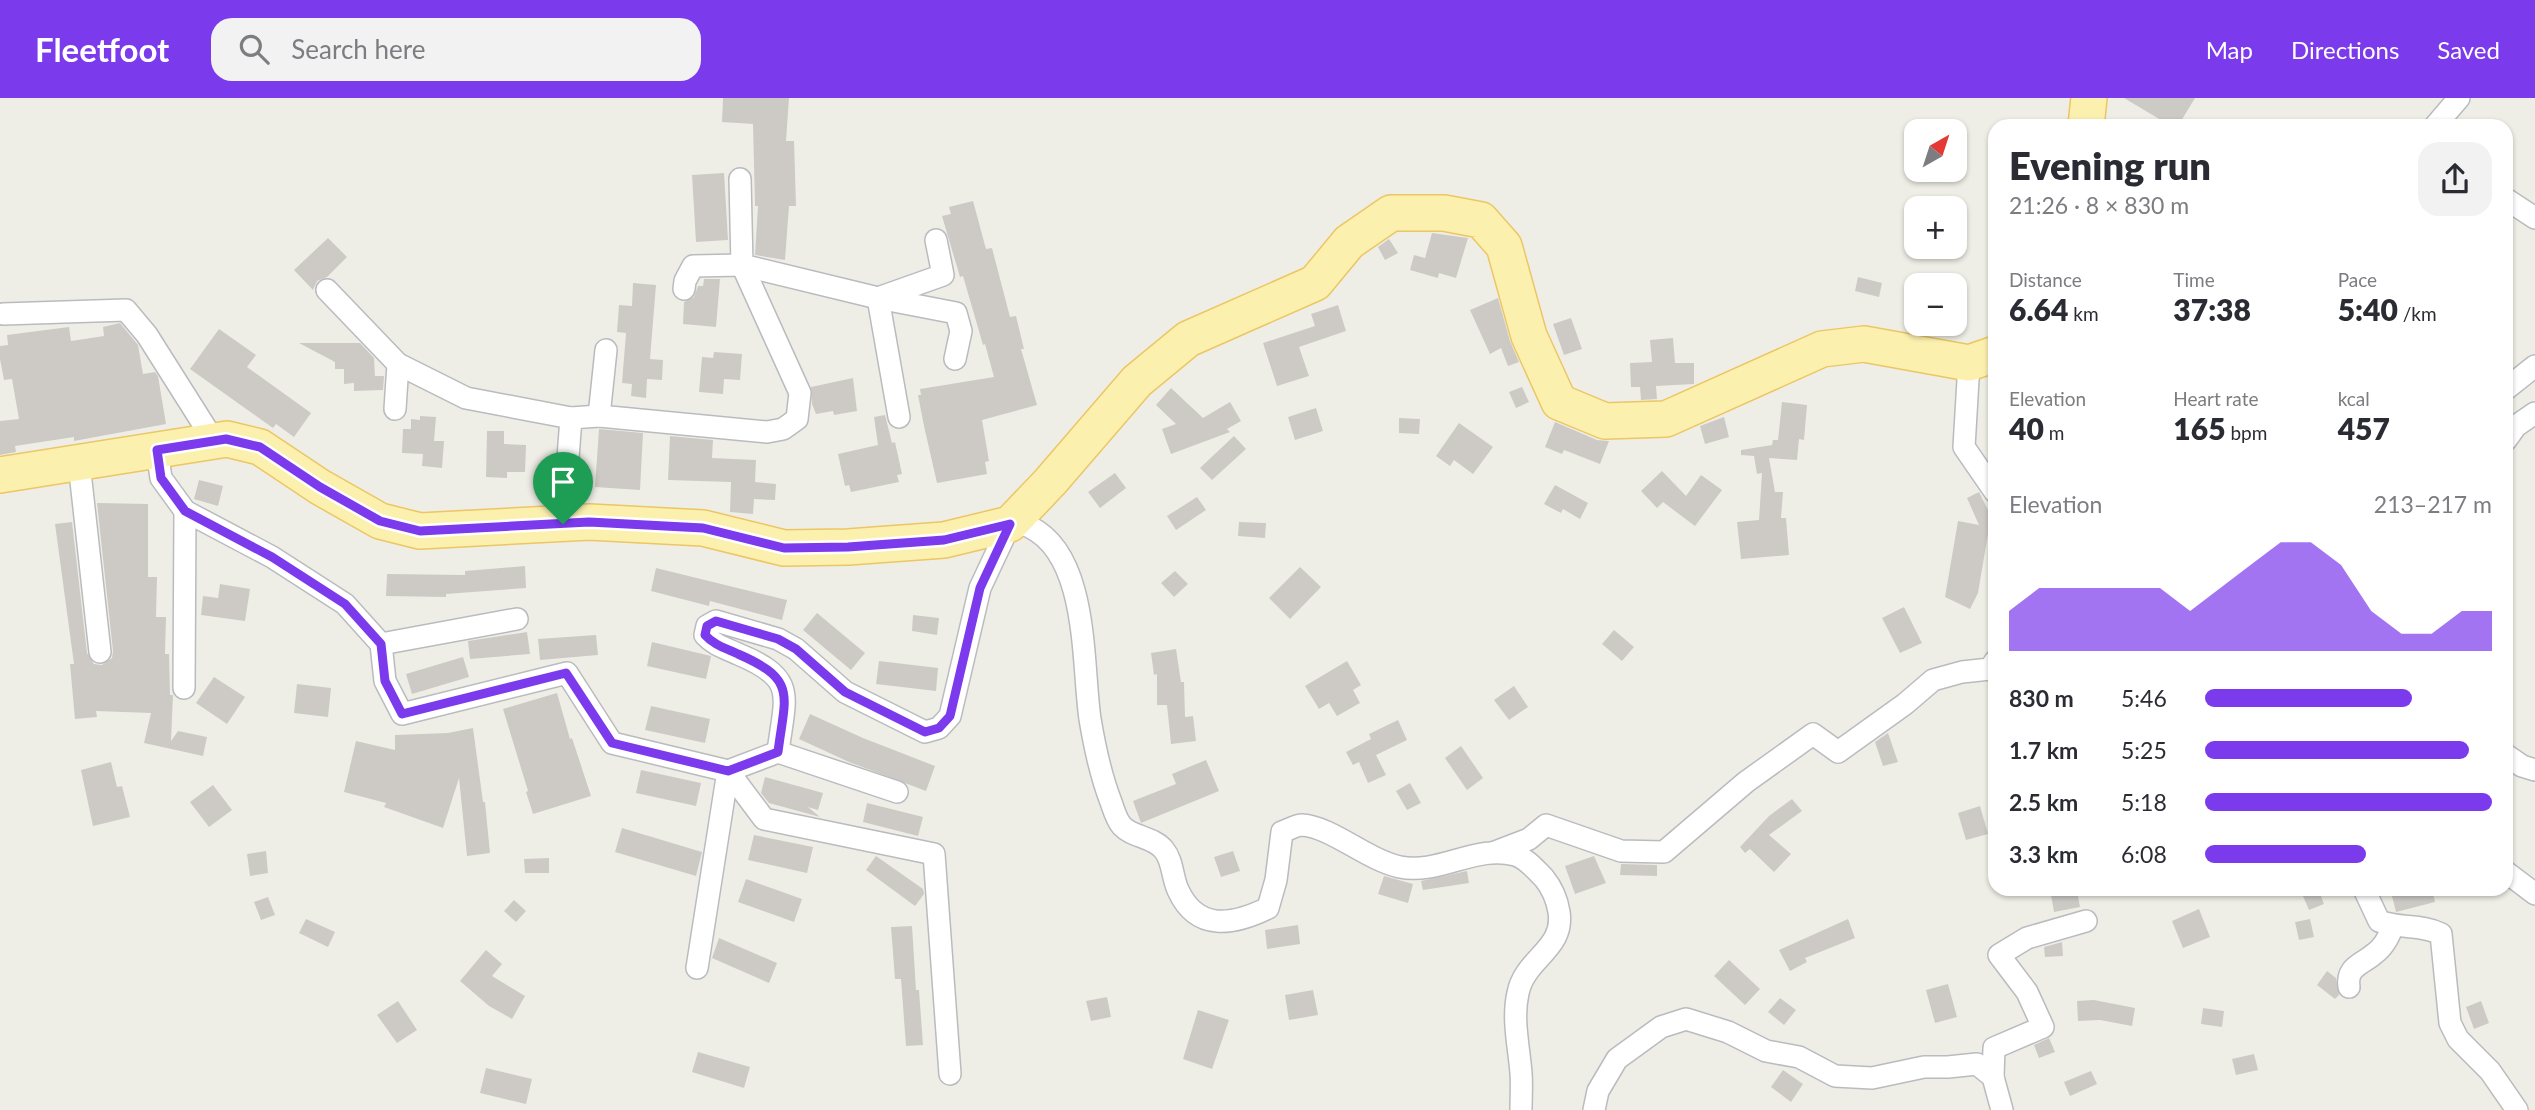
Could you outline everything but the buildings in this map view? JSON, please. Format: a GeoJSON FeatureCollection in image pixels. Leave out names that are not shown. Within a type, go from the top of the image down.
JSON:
{"type":"FeatureCollection","features":[{"type":"Feature","properties":{"kind":"main road"},"geometry":{"type":"LineString","coordinates":[[2086,119],[2089,98]]}},
{"type":"Feature","properties":{"kind":"main road"},"geometry":{"type":"LineString","coordinates":[[0,475],[226,439],[260,447],[320,487],[380,521],[420,531],[589,522],[703,528],[784,548],[848,547],[944,540],[1010,524],[1137,381],[1188,339],[1315,283],[1349,242],[1391,213],[1444,213],[1481,220],[1504,246],[1530,336],[1559,402],[1605,421],[1666,419],[1822,349],[1864,344],[1982,359]]}},
{"type":"Feature","properties":{"kind":"street"},"geometry":{"type":"LineString","coordinates":[[2441,119],[2459,98]]}},
{"type":"Feature","properties":{"kind":"street"},"geometry":{"type":"LineString","coordinates":[[327,290],[398,364],[466,398],[571,418],[599,416],[767,432],[783,429],[796,419],[800,393],[742,265],[740,179]]}},
{"type":"Feature","properties":{"kind":"street"},"geometry":{"type":"LineString","coordinates":[[2513,204],[2535,218]]}},
{"type":"Feature","properties":{"kind":"street"},"geometry":{"type":"LineString","coordinates":[[878,298],[943,275],[936,240]]}},
{"type":"Feature","properties":{"kind":"street"},"geometry":{"type":"LineString","coordinates":[[684,289],[693,266],[742,265],[878,298],[956,313],[961,331],[955,359]]}},
{"type":"Feature","properties":{"kind":"street"},"geometry":{"type":"LineString","coordinates":[[878,298],[899,418]]}},
{"type":"Feature","properties":{"kind":"street"},"geometry":{"type":"LineString","coordinates":[[3,314],[126,310],[147,335],[214,441]]}},
{"type":"Feature","properties":{"kind":"street"},"geometry":{"type":"LineString","coordinates":[[599,416],[606,350]]}},
{"type":"Feature","properties":{"kind":"street"},"geometry":{"type":"LineString","coordinates":[[1982,359],[1964,447],[1988,482]]}},
{"type":"Feature","properties":{"kind":"street"},"geometry":{"type":"LineString","coordinates":[[395,409],[398,364]]}},
{"type":"Feature","properties":{"kind":"street"},"geometry":{"type":"LineString","coordinates":[[2513,383],[2535,366]]}},
{"type":"Feature","properties":{"kind":"street"},"geometry":{"type":"LineString","coordinates":[[2513,430],[2535,413]]}},
{"type":"Feature","properties":{"kind":"street"},"geometry":{"type":"LineString","coordinates":[[563,524],[571,418]]}},
{"type":"Feature","properties":{"kind":"street"},"geometry":{"type":"LineString","coordinates":[[157,450],[161,478],[185,511],[272,557],[345,604],[381,644],[385,681],[402,714],[566,673],[612,743],[728,771],[778,752],[897,792]]}},
{"type":"Feature","properties":{"kind":"street"},"geometry":{"type":"LineString","coordinates":[[79,463],[100,652]]}},
{"type":"Feature","properties":{"kind":"street"},"geometry":{"type":"LineString","coordinates":[[184,688],[185,511]]}},
{"type":"Feature","properties":{"kind":"street"},"geometry":{"type":"LineString","coordinates":[[778,752],[785,695],[780,681],[763,665],[712,643],[705,635],[707,626],[716,621],[778,639],[796,649],[845,692],[925,732],[939,728],[950,716],[980,588],[1010,524],[1028,526],[1046,537],[1066,568],[1078,602],[1090,719],[1110,801],[1122,826],[1163,848],[1178,890],[1196,915],[1221,923],[1245,919],[1268,908],[1276,880],[1282,832],[1300,825],[1318,829],[1366,855],[1399,867],[1427,869],[1493,852],[1530,839],[1546,825],[1620,850],[1664,852],[1746,782],[1812,734],[1838,752],[1905,704],[1933,680],[1988,669]]}},
{"type":"Feature","properties":{"kind":"street"},"geometry":{"type":"LineString","coordinates":[[381,644],[517,619]]}},
{"type":"Feature","properties":{"kind":"street"},"geometry":{"type":"LineString","coordinates":[[2513,760],[2535,770]]}},
{"type":"Feature","properties":{"kind":"street"},"geometry":{"type":"LineString","coordinates":[[697,968],[728,771]]}},
{"type":"Feature","properties":{"kind":"street"},"geometry":{"type":"LineString","coordinates":[[728,771],[764,819],[934,854],[950,1074]]}},
{"type":"Feature","properties":{"kind":"street"},"geometry":{"type":"LineString","coordinates":[[1493,852],[1517,855],[1534,867],[1550,885],[1558,904],[1561,925],[1553,943],[1522,975],[1517,995],[1521,1110]]}},
{"type":"Feature","properties":{"kind":"street"},"geometry":{"type":"LineString","coordinates":[[2513,877],[2535,894]]}},
{"type":"Feature","properties":{"kind":"street"},"geometry":{"type":"LineString","coordinates":[[2367,896],[2379,920],[2393,926],[2428,928],[2441,934],[2450,1023],[2458,1039],[2490,1071],[2517,1110]]}},
{"type":"Feature","properties":{"kind":"street"},"geometry":{"type":"LineString","coordinates":[[2001,1110],[1993,1077],[1994,1048],[2043,1027],[2027,992],[1999,955],[2026,938],[2086,921]]}},
{"type":"Feature","properties":{"kind":"street"},"geometry":{"type":"LineString","coordinates":[[2349,987],[2348,978],[2356,964],[2374,955],[2387,942],[2393,926]]}},
{"type":"Feature","properties":{"kind":"street"},"geometry":{"type":"LineString","coordinates":[[1594,1110],[1598,1091],[1617,1059],[1661,1027],[1686,1019],[1728,1032],[1766,1051],[1799,1058],[1835,1076],[1872,1077],[1924,1067],[1948,1068],[1977,1064],[1993,1077]]}},
{"type":"Feature","properties":{"kind":"route"},"geometry":{"type":"LineString","coordinates":[[226,439],[260,447],[320,487],[380,521],[420,531],[563,524],[589,522],[703,528],[784,548],[848,547],[944,540],[1010,524],[980,588],[950,716],[939,728],[925,732],[845,692],[796,649],[778,639],[716,621],[707,626],[705,635],[712,643],[763,665],[780,681],[785,695],[778,752],[728,771],[612,743],[566,673],[402,714],[385,681],[381,644],[345,604],[272,557],[185,511],[161,478],[157,450],[226,439]]}}]}
